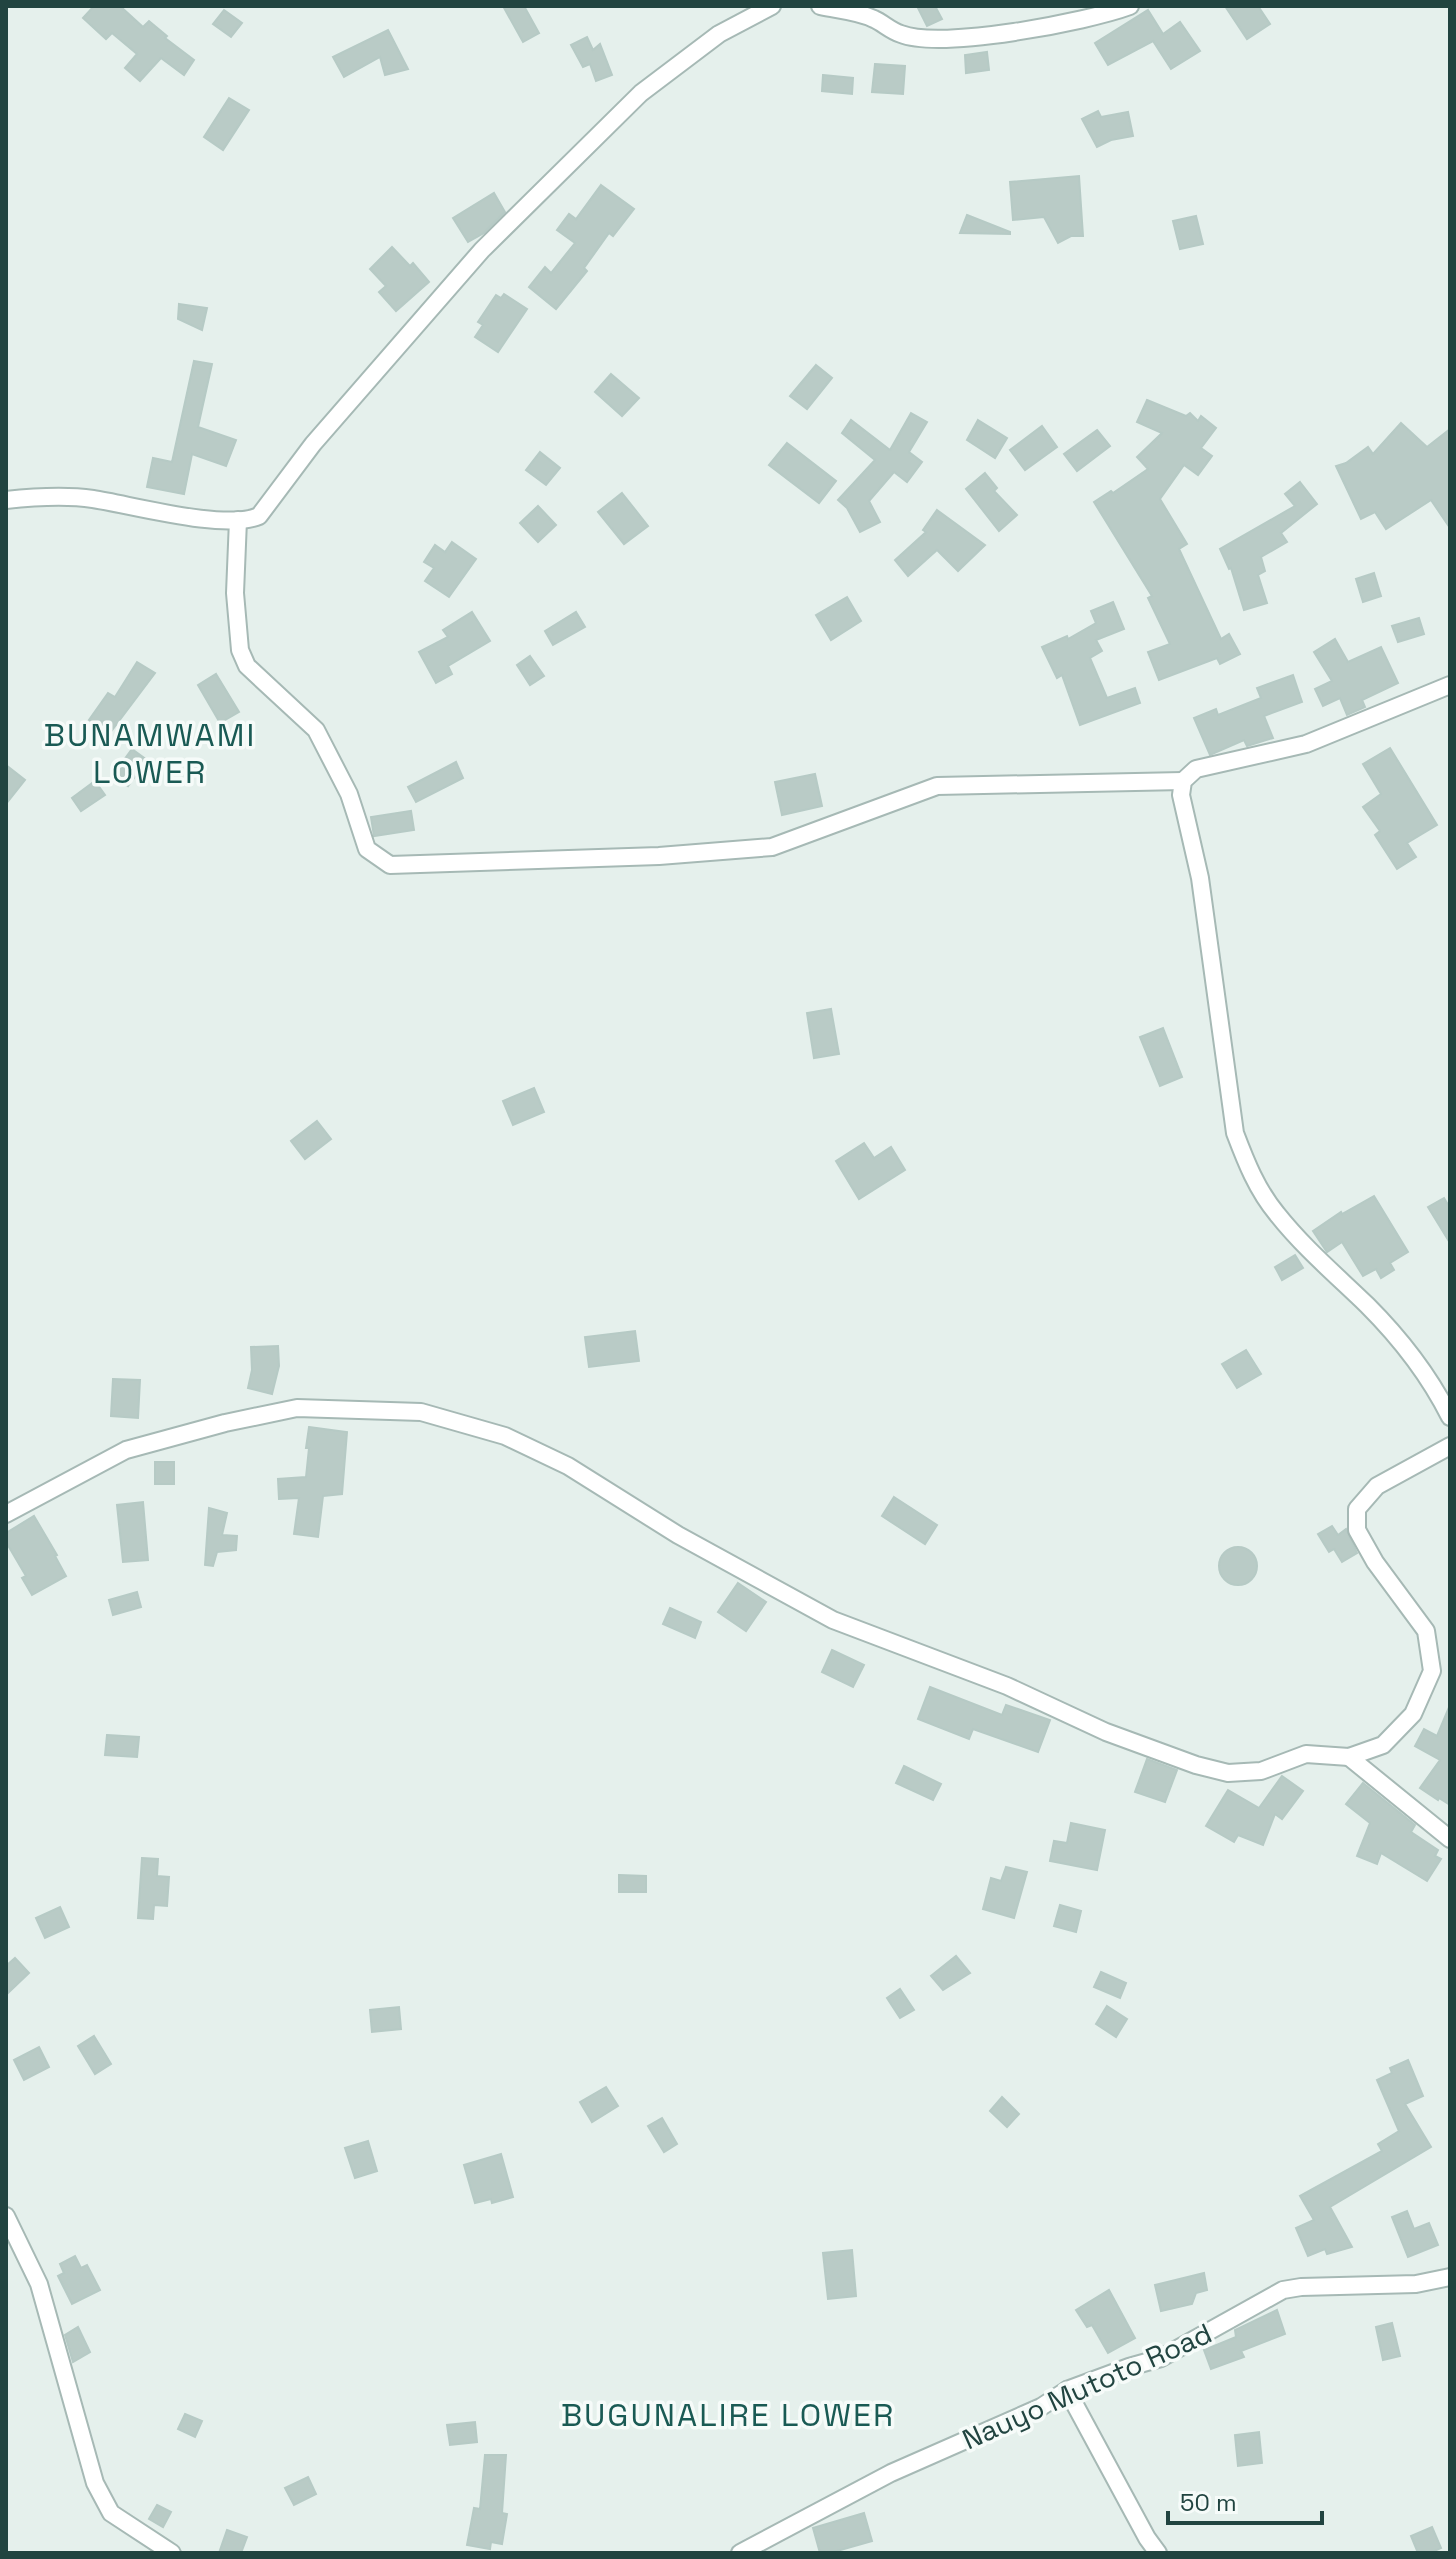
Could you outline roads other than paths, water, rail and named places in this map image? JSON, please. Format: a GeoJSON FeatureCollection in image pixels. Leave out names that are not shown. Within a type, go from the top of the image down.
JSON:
{"type":"FeatureCollection","features":[{"type":"Feature","properties":{"kind":"street"},"geometry":{"type":"LineString","coordinates":[[6,500],[89,498],[211,519],[250,520],[259,516],[313,444],[482,250],[641,93],[719,34],[772,6]]}},
{"type":"Feature","properties":{"kind":"street"},"geometry":{"type":"LineString","coordinates":[[820,6],[870,17],[902,35],[942,39],[1035,29],[1130,6]]}},
{"type":"Feature","properties":{"kind":"street"},"geometry":{"type":"LineString","coordinates":[[238,520],[235,593],[240,650],[247,666],[316,730],[349,794],[367,849],[390,865],[659,856],[772,847],[937,786],[1183,781]]}},
{"type":"Feature","properties":{"kind":"street"},"geometry":{"type":"LineString","coordinates":[[1450,685],[1306,744],[1196,769],[1183,781],[1181,795],[1200,878],[1235,1133],[1250,1172],[1275,1212],[1310,1252],[1401,1342],[1435,1387],[1450,1417]]}},
{"type":"Feature","properties":{"kind":"street"},"geometry":{"type":"LineString","coordinates":[[6,1514],[126,1450],[225,1423],[297,1408],[421,1412],[505,1436],[568,1466],[678,1535],[833,1620],[1007,1686],[1106,1732],[1228,1773],[1261,1771],[1306,1754],[1349,1757],[1383,1745],[1413,1714],[1432,1671],[1426,1631],[1375,1562],[1357,1530],[1357,1509],[1377,1486],[1450,1446]]}},
{"type":"Feature","properties":{"kind":"street"},"geometry":{"type":"LineString","coordinates":[[1349,1757],[1450,1839]]}},
{"type":"Feature","properties":{"kind":"street"},"geometry":{"type":"LineString","coordinates":[[6,2216],[39,2284],[95,2483],[111,2513],[172,2553]]}},
{"type":"Feature","properties":{"kind":"street","name":"Nauyo Mutoto Road"},"geometry":{"type":"LineString","coordinates":[[740,2553],[891,2473],[1041,2407],[1067,2390],[1161,2358],[1283,2290],[1416,2284],[1450,2277]]}},
{"type":"Feature","properties":{"kind":"street"},"geometry":{"type":"LineString","coordinates":[[1067,2390],[1158,2553]]}},
{"type":"Feature","properties":{"kind":"district","name":"BUNAMWAMI LOWER"},"geometry":{"type":"Point","coordinates":[150,754]}},
{"type":"Feature","properties":{"kind":"district","name":"BUGUNALIRE LOWER"},"geometry":{"type":"Point","coordinates":[728,2415]}}]}
